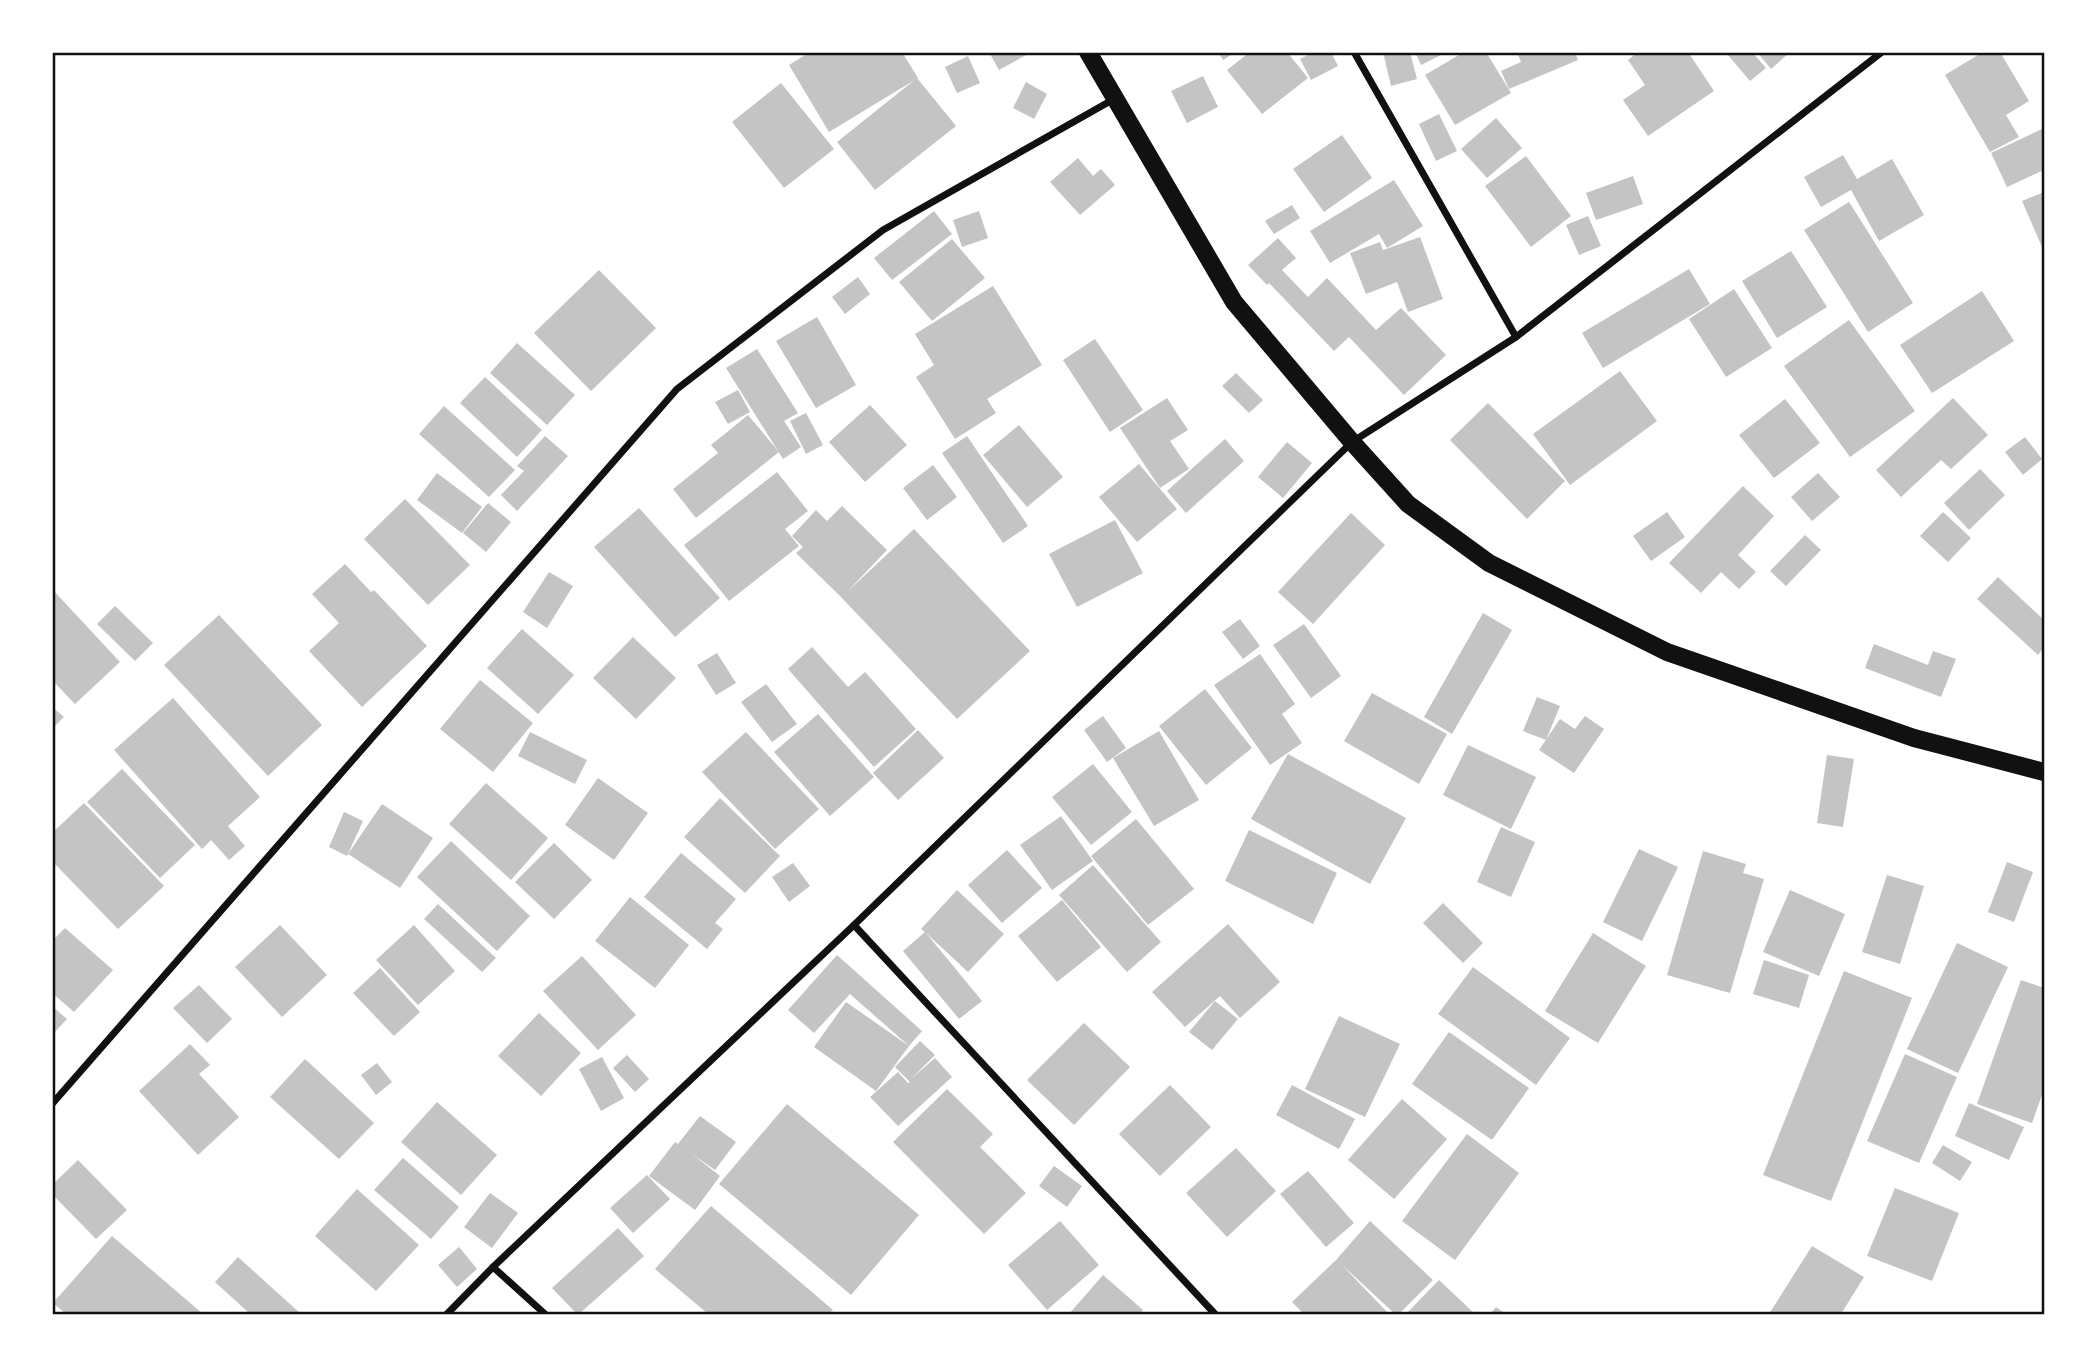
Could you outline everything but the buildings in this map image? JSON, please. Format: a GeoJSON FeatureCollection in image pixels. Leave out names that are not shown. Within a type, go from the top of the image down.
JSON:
{"type":"FeatureCollection","features":[{"type":"Feature","properties":{"kind":"main road"},"geometry":{"type":"LineString","coordinates":[[1088,52],[1234,302],[1408,504],[1489,563],[1667,652],[1914,738],[2045,772]]}},
{"type":"Feature","properties":{"kind":"street"},"geometry":{"type":"LineString","coordinates":[[1353,52],[1516,337]]}},
{"type":"Feature","properties":{"kind":"street"},"geometry":{"type":"LineString","coordinates":[[447,1314],[1352,442],[1516,337],[1882,52]]}},
{"type":"Feature","properties":{"kind":"street"},"geometry":{"type":"LineString","coordinates":[[52,1104],[677,389],[883,230],[1115,98]]}},
{"type":"Feature","properties":{"kind":"street"},"geometry":{"type":"LineString","coordinates":[[853,925],[1215,1314]]}},
{"type":"Feature","properties":{"kind":"street"},"geometry":{"type":"LineString","coordinates":[[493,1267],[545,1314]]}}]}
